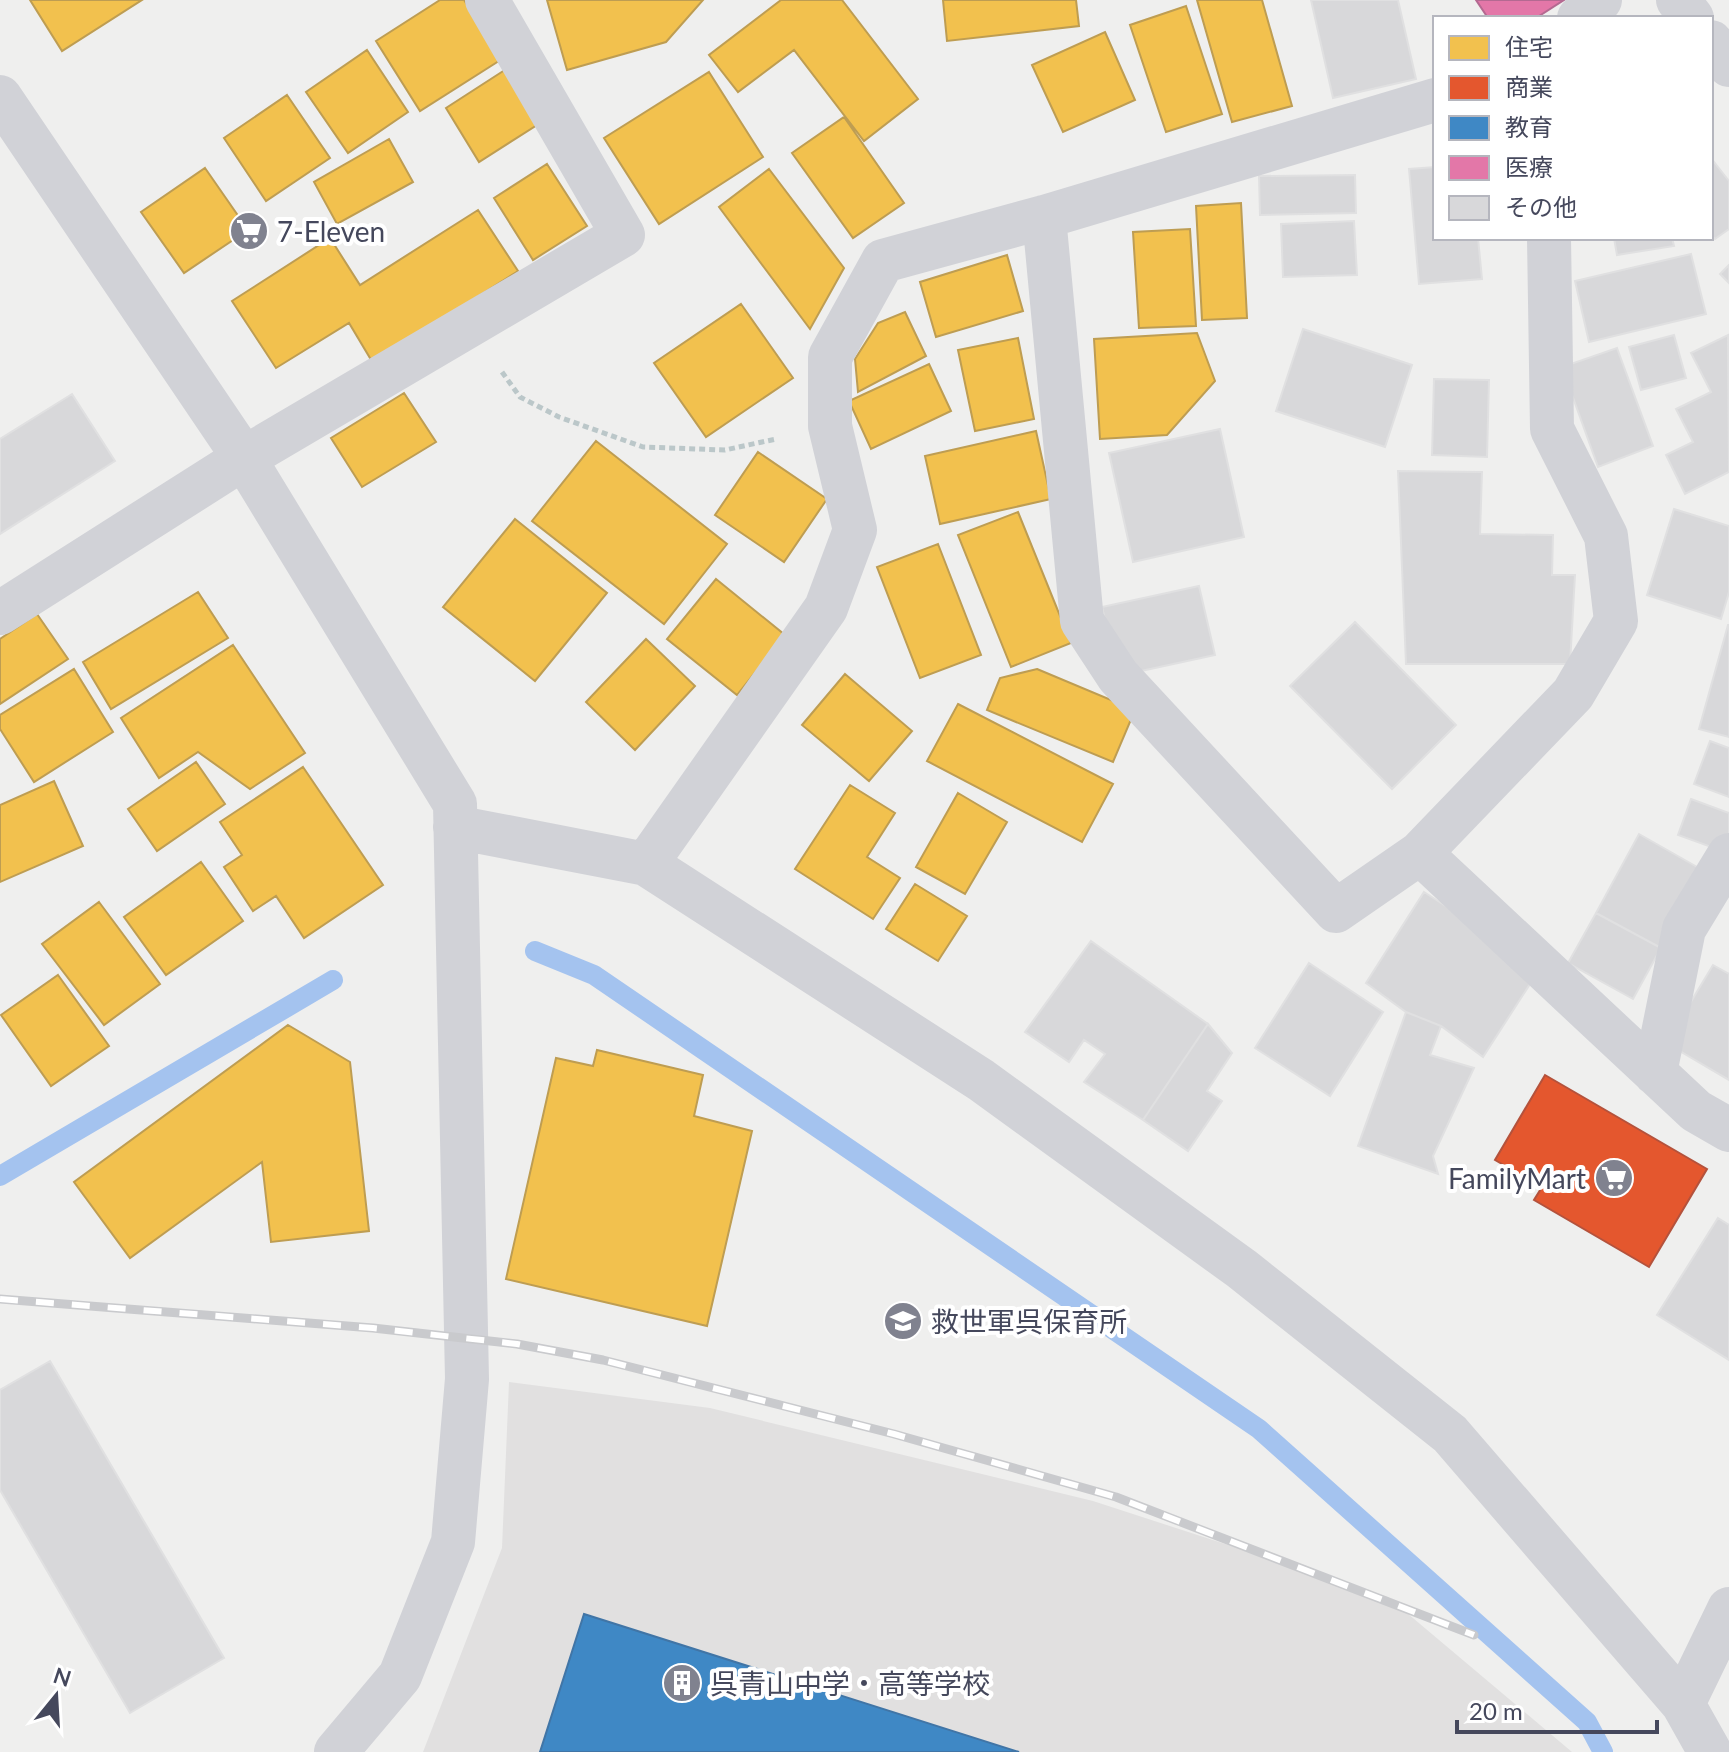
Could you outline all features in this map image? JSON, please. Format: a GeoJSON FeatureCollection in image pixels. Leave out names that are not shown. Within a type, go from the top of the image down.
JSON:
{"type":"FeatureCollection","features":[{"type":"Feature","properties":{"kind":"street"},"geometry":{"type":"LineString","coordinates":[[0,613],[244,458],[623,235],[487,0]]}},
{"type":"Feature","properties":{"kind":"street"},"geometry":{"type":"LineString","coordinates":[[1581,16],[1600,0]]}},
{"type":"Feature","properties":{"kind":"street"},"geometry":{"type":"LineString","coordinates":[[1678,0],[1690,16]]}},
{"type":"Feature","properties":{"kind":"street"},"geometry":{"type":"LineString","coordinates":[[1713,45],[1729,65]]}},
{"type":"Feature","properties":{"kind":"street"},"geometry":{"type":"LineString","coordinates":[[0,97],[244,458],[455,804],[467,1379],[453,1542],[400,1676],[336,1752]]}},
{"type":"Feature","properties":{"kind":"street"},"geometry":{"type":"LineString","coordinates":[[646,864],[826,608],[855,530],[830,426],[830,357],[883,261],[1044,217],[1433,101]]}},
{"type":"Feature","properties":{"kind":"street"},"geometry":{"type":"LineString","coordinates":[[1044,217],[1082,621],[1118,676],[1336,911],[1420,853],[1573,694],[1616,621],[1606,536],[1552,429],[1549,240]]}},
{"type":"Feature","properties":{"kind":"street"},"geometry":{"type":"LineString","coordinates":[[455,827],[646,864],[981,1080],[1242,1269],[1450,1434],[1683,1704],[1710,1752]]}},
{"type":"Feature","properties":{"kind":"street"},"geometry":{"type":"LineString","coordinates":[[1420,853],[1696,1111],[1729,1130]]}},
{"type":"Feature","properties":{"kind":"street"},"geometry":{"type":"LineString","coordinates":[[1655,1073],[1684,929],[1729,855]]}},
{"type":"Feature","properties":{"kind":"street"},"geometry":{"type":"LineString","coordinates":[[1683,1704],[1729,1609]]}},
{"type":"Feature","properties":{"kind":"path"},"geometry":{"type":"LineString","coordinates":[[467,327],[520,397],[559,417],[643,447],[725,450],[830,426]]}},
{"type":"Feature","properties":{"kind":"shaded area"},"geometry":{"type":"Polygon","coordinates":[[[509,1382],[710,1408],[1093,1501],[1388,1597],[1572,1752],[423,1752],[502,1548],[509,1382]]]}},
{"type":"Feature","properties":{"kind":"building: 住宅"},"geometry":{"type":"Polygon","coordinates":[[[30,0],[142,0],[62,51],[30,0]]]}},
{"type":"Feature","properties":{"kind":"building: 住宅"},"geometry":{"type":"Polygon","coordinates":[[[440,0],[464,0],[502,59],[420,111],[376,41],[440,0]]]}},
{"type":"Feature","properties":{"kind":"building: 住宅"},"geometry":{"type":"Polygon","coordinates":[[[547,0],[703,0],[666,42],[567,70],[547,0]]]}},
{"type":"Feature","properties":{"kind":"building: 住宅"},"geometry":{"type":"Polygon","coordinates":[[[781,0],[842,0],[918,99],[864,141],[794,50],[738,92],[709,55],[781,0]]]}},
{"type":"Feature","properties":{"kind":"building: 住宅"},"geometry":{"type":"Polygon","coordinates":[[[943,0],[1076,0],[1079,26],[947,41],[943,0]]]}},
{"type":"Feature","properties":{"kind":"building: 住宅"},"geometry":{"type":"Polygon","coordinates":[[[1197,0],[1262,0],[1292,106],[1232,122],[1197,0]]]}},
{"type":"Feature","properties":{"kind":"building: 住宅"},"geometry":{"type":"Polygon","coordinates":[[[1186,6],[1222,114],[1166,132],[1130,25],[1186,6]]]}},
{"type":"Feature","properties":{"kind":"building: 住宅"},"geometry":{"type":"Polygon","coordinates":[[[1105,32],[1135,100],[1063,132],[1032,65],[1105,32]]]}},
{"type":"Feature","properties":{"kind":"building: 住宅"},"geometry":{"type":"Polygon","coordinates":[[[367,50],[408,112],[348,153],[306,92],[367,50]]]}},
{"type":"Feature","properties":{"kind":"building: 住宅"},"geometry":{"type":"Polygon","coordinates":[[[511,66],[545,120],[479,162],[446,108],[511,66]]]}},
{"type":"Feature","properties":{"kind":"building: 住宅"},"geometry":{"type":"Polygon","coordinates":[[[709,72],[763,157],[659,224],[604,138],[709,72]]]}},
{"type":"Feature","properties":{"kind":"building: 住宅"},"geometry":{"type":"Polygon","coordinates":[[[287,95],[330,158],[266,201],[224,138],[287,95]]]}},
{"type":"Feature","properties":{"kind":"building: 住宅"},"geometry":{"type":"Polygon","coordinates":[[[844,117],[904,203],[853,238],[792,153],[844,117]]]}},
{"type":"Feature","properties":{"kind":"building: 住宅"},"geometry":{"type":"Polygon","coordinates":[[[389,139],[413,182],[337,224],[314,182],[389,139]]]}},
{"type":"Feature","properties":{"kind":"building: 住宅"},"geometry":{"type":"Polygon","coordinates":[[[547,164],[587,226],[533,260],[494,198],[547,164]]]}},
{"type":"Feature","properties":{"kind":"building: 住宅"},"geometry":{"type":"Polygon","coordinates":[[[205,168],[248,230],[184,273],[141,212],[205,168]]]}},
{"type":"Feature","properties":{"kind":"building: 住宅"},"geometry":{"type":"Polygon","coordinates":[[[769,169],[844,268],[810,329],[719,207],[769,169]]]}},
{"type":"Feature","properties":{"kind":"building: 住宅"},"geometry":{"type":"Polygon","coordinates":[[[1241,203],[1247,318],[1202,320],[1196,206],[1241,203]]]}},
{"type":"Feature","properties":{"kind":"building: 住宅"},"geometry":{"type":"Polygon","coordinates":[[[478,210],[518,271],[373,363],[349,323],[276,368],[232,301],[330,238],[360,285],[478,210]]]}},
{"type":"Feature","properties":{"kind":"building: 住宅"},"geometry":{"type":"Polygon","coordinates":[[[1190,229],[1196,326],[1139,328],[1133,232],[1190,229]]]}},
{"type":"Feature","properties":{"kind":"building: 住宅"},"geometry":{"type":"Polygon","coordinates":[[[1007,255],[1023,311],[936,337],[920,282],[1007,255]]]}},
{"type":"Feature","properties":{"kind":"building: 住宅"},"geometry":{"type":"Polygon","coordinates":[[[741,304],[793,378],[706,437],[654,363],[741,304]]]}},
{"type":"Feature","properties":{"kind":"building: 住宅"},"geometry":{"type":"Polygon","coordinates":[[[905,312],[926,356],[858,392],[855,359],[878,323],[905,312]]]}},
{"type":"Feature","properties":{"kind":"building: 住宅"},"geometry":{"type":"Polygon","coordinates":[[[1197,333],[1215,381],[1167,435],[1100,439],[1094,339],[1197,333]]]}},
{"type":"Feature","properties":{"kind":"building: 住宅"},"geometry":{"type":"Polygon","coordinates":[[[1018,338],[1034,419],[975,431],[958,350],[1018,338]]]}},
{"type":"Feature","properties":{"kind":"building: 住宅"},"geometry":{"type":"Polygon","coordinates":[[[929,364],[951,411],[871,449],[849,401],[929,364]]]}},
{"type":"Feature","properties":{"kind":"building: 住宅"},"geometry":{"type":"Polygon","coordinates":[[[404,393],[436,442],[362,487],[331,438],[404,393]]]}},
{"type":"Feature","properties":{"kind":"building: 住宅"},"geometry":{"type":"Polygon","coordinates":[[[1036,431],[1051,499],[940,524],[925,456],[1036,431]]]}},
{"type":"Feature","properties":{"kind":"building: 住宅"},"geometry":{"type":"Polygon","coordinates":[[[596,441],[727,544],[664,624],[532,521],[596,441]]]}},
{"type":"Feature","properties":{"kind":"building: 住宅"},"geometry":{"type":"Polygon","coordinates":[[[758,452],[827,499],[784,562],[715,515],[758,452]]]}},
{"type":"Feature","properties":{"kind":"building: 住宅"},"geometry":{"type":"Polygon","coordinates":[[[1018,512],[1071,643],[1011,667],[958,535],[1018,512]]]}},
{"type":"Feature","properties":{"kind":"building: 住宅"},"geometry":{"type":"Polygon","coordinates":[[[515,519],[607,593],[535,681],[443,607],[515,519]]]}},
{"type":"Feature","properties":{"kind":"building: 住宅"},"geometry":{"type":"Polygon","coordinates":[[[938,544],[981,655],[920,678],[877,567],[938,544]]]}},
{"type":"Feature","properties":{"kind":"building: 住宅"},"geometry":{"type":"Polygon","coordinates":[[[716,579],[785,635],[737,695],[667,639],[716,579]]]}},
{"type":"Feature","properties":{"kind":"building: 住宅"},"geometry":{"type":"Polygon","coordinates":[[[198,592],[228,638],[111,709],[83,662],[198,592]]]}},
{"type":"Feature","properties":{"kind":"building: 住宅"},"geometry":{"type":"Polygon","coordinates":[[[37,614],[68,659],[0,704],[0,639],[37,614]]]}},
{"type":"Feature","properties":{"kind":"building: 住宅"},"geometry":{"type":"Polygon","coordinates":[[[646,639],[695,686],[635,750],[586,702],[646,639]]]}},
{"type":"Feature","properties":{"kind":"building: 住宅"},"geometry":{"type":"Polygon","coordinates":[[[233,645],[305,753],[250,789],[198,752],[159,778],[121,718],[233,645]]]}},
{"type":"Feature","properties":{"kind":"building: 住宅"},"geometry":{"type":"Polygon","coordinates":[[[74,669],[113,732],[34,782],[0,729],[0,715],[74,669]]]}},
{"type":"Feature","properties":{"kind":"building: 住宅"},"geometry":{"type":"Polygon","coordinates":[[[1037,669],[1135,710],[1113,762],[987,710],[1000,678],[1037,669]]]}},
{"type":"Feature","properties":{"kind":"building: 住宅"},"geometry":{"type":"Polygon","coordinates":[[[845,674],[912,731],[869,781],[802,725],[845,674]]]}},
{"type":"Feature","properties":{"kind":"building: 住宅"},"geometry":{"type":"Polygon","coordinates":[[[958,704],[1113,784],[1082,842],[927,761],[958,704]]]}},
{"type":"Feature","properties":{"kind":"building: 住宅"},"geometry":{"type":"Polygon","coordinates":[[[196,762],[225,804],[157,851],[128,809],[196,762]]]}},
{"type":"Feature","properties":{"kind":"building: 住宅"},"geometry":{"type":"Polygon","coordinates":[[[303,767],[383,885],[304,938],[276,896],[253,911],[224,867],[242,855],[220,822],[303,767]]]}},
{"type":"Feature","properties":{"kind":"building: 住宅"},"geometry":{"type":"Polygon","coordinates":[[[54,781],[83,846],[0,882],[0,805],[54,781]]]}},
{"type":"Feature","properties":{"kind":"building: 住宅"},"geometry":{"type":"Polygon","coordinates":[[[850,785],[895,813],[867,857],[900,878],[873,919],[795,869],[850,785]]]}},
{"type":"Feature","properties":{"kind":"building: 住宅"},"geometry":{"type":"Polygon","coordinates":[[[958,793],[1007,822],[965,894],[916,867],[958,793]]]}},
{"type":"Feature","properties":{"kind":"building: 住宅"},"geometry":{"type":"Polygon","coordinates":[[[201,862],[243,921],[166,975],[124,917],[201,862]]]}},
{"type":"Feature","properties":{"kind":"building: 住宅"},"geometry":{"type":"Polygon","coordinates":[[[915,884],[967,916],[938,961],[886,929],[915,884]]]}},
{"type":"Feature","properties":{"kind":"building: 住宅"},"geometry":{"type":"Polygon","coordinates":[[[99,902],[160,984],[104,1025],[42,944],[99,902]]]}},
{"type":"Feature","properties":{"kind":"building: 住宅"},"geometry":{"type":"Polygon","coordinates":[[[58,975],[109,1046],[51,1086],[1,1015],[58,975]]]}},
{"type":"Feature","properties":{"kind":"building: 住宅"},"geometry":{"type":"Polygon","coordinates":[[[288,1025],[350,1062],[369,1231],[271,1242],[262,1162],[130,1258],[74,1182],[288,1025]]]}},
{"type":"Feature","properties":{"kind":"building: 住宅"},"geometry":{"type":"Polygon","coordinates":[[[597,1050],[703,1075],[694,1116],[752,1131],[707,1326],[506,1279],[556,1058],[593,1066],[597,1050]]]}},
{"type":"Feature","properties":{"kind":"building: 商業","name":"FamilyMart"},"geometry":{"type":"Polygon","coordinates":[[[1545,1075],[1707,1169],[1649,1267],[1534,1200],[1542,1187],[1495,1160],[1545,1075]]]}},
{"type":"Feature","properties":{"kind":"building: 教育","name":"呉青山中学・高等学校"},"geometry":{"type":"Polygon","coordinates":[[[584,1614],[1019,1752],[540,1752],[584,1614]]]}},
{"type":"Feature","properties":{"kind":"building: 医療"},"geometry":{"type":"Polygon","coordinates":[[[1476,0],[1564,0],[1539,16],[1487,16],[1476,0]]]}},
{"type":"Feature","properties":{"kind":"building: その他"},"geometry":{"type":"Polygon","coordinates":[[[1311,0],[1398,0],[1416,79],[1333,98],[1311,0]]]}},
{"type":"Feature","properties":{"kind":"building: その他"},"geometry":{"type":"Polygon","coordinates":[[[1713,161],[1729,181],[1729,229],[1715,239],[1713,161]]]}},
{"type":"Feature","properties":{"kind":"building: その他"},"geometry":{"type":"Polygon","coordinates":[[[1433,167],[1433,240],[1478,240],[1482,279],[1419,284],[1409,169],[1433,167]]]}},
{"type":"Feature","properties":{"kind":"building: その他"},"geometry":{"type":"Polygon","coordinates":[[[1355,175],[1356,213],[1260,215],[1259,176],[1355,175]]]}},
{"type":"Feature","properties":{"kind":"building: その他"},"geometry":{"type":"Polygon","coordinates":[[[1354,221],[1357,275],[1283,277],[1281,224],[1354,221]]]}},
{"type":"Feature","properties":{"kind":"building: その他"},"geometry":{"type":"Polygon","coordinates":[[[1614,240],[1672,240],[1674,246],[1617,255],[1614,240]]]}},
{"type":"Feature","properties":{"kind":"building: その他"},"geometry":{"type":"Polygon","coordinates":[[[1691,254],[1706,314],[1589,342],[1575,281],[1691,254]]]}},
{"type":"Feature","properties":{"kind":"building: その他"},"geometry":{"type":"Polygon","coordinates":[[[1729,265],[1729,283],[1720,274],[1729,265]]]}},
{"type":"Feature","properties":{"kind":"building: その他"},"geometry":{"type":"Polygon","coordinates":[[[1303,329],[1412,365],[1385,447],[1276,411],[1303,329]]]}},
{"type":"Feature","properties":{"kind":"building: その他"},"geometry":{"type":"Polygon","coordinates":[[[1674,335],[1686,378],[1641,390],[1629,347],[1674,335]]]}},
{"type":"Feature","properties":{"kind":"building: その他"},"geometry":{"type":"Polygon","coordinates":[[[1728,335],[1729,472],[1685,494],[1666,455],[1693,442],[1676,409],[1711,392],[1691,353],[1728,335]]]}},
{"type":"Feature","properties":{"kind":"building: その他"},"geometry":{"type":"Polygon","coordinates":[[[1617,348],[1653,446],[1598,467],[1562,367],[1617,348]]]}},
{"type":"Feature","properties":{"kind":"building: その他"},"geometry":{"type":"Polygon","coordinates":[[[1434,379],[1489,380],[1487,457],[1432,455],[1434,379]]]}},
{"type":"Feature","properties":{"kind":"building: その他"},"geometry":{"type":"Polygon","coordinates":[[[72,394],[115,461],[0,534],[0,439],[72,394]]]}},
{"type":"Feature","properties":{"kind":"building: その他"},"geometry":{"type":"Polygon","coordinates":[[[1220,429],[1244,537],[1133,562],[1109,453],[1220,429]]]}},
{"type":"Feature","properties":{"kind":"building: その他"},"geometry":{"type":"Polygon","coordinates":[[[1398,471],[1482,472],[1480,534],[1553,535],[1552,575],[1575,575],[1570,664],[1406,664],[1398,471]]]}},
{"type":"Feature","properties":{"kind":"building: その他"},"geometry":{"type":"Polygon","coordinates":[[[1674,509],[1729,526],[1729,592],[1721,619],[1647,595],[1674,509]]]}},
{"type":"Feature","properties":{"kind":"building: その他"},"geometry":{"type":"Polygon","coordinates":[[[1199,586],[1215,655],[1118,676],[1102,607],[1199,586]]]}},
{"type":"Feature","properties":{"kind":"building: その他"},"geometry":{"type":"Polygon","coordinates":[[[1355,622],[1456,725],[1392,789],[1290,686],[1355,622]]]}},
{"type":"Feature","properties":{"kind":"building: その他"},"geometry":{"type":"Polygon","coordinates":[[[1729,625],[1729,737],[1699,729],[1729,625]]]}},
{"type":"Feature","properties":{"kind":"building: その他"},"geometry":{"type":"Polygon","coordinates":[[[1710,741],[1729,748],[1729,797],[1694,784],[1710,741]]]}},
{"type":"Feature","properties":{"kind":"building: その他"},"geometry":{"type":"Polygon","coordinates":[[[1691,799],[1729,813],[1729,840],[1725,852],[1678,835],[1691,799]]]}},
{"type":"Feature","properties":{"kind":"building: その他"},"geometry":{"type":"Polygon","coordinates":[[[1639,834],[1706,872],[1661,948],[1596,913],[1639,834]]]}},
{"type":"Feature","properties":{"kind":"building: その他"},"geometry":{"type":"Polygon","coordinates":[[[1424,892],[1541,967],[1483,1057],[1441,1026],[1406,1012],[1366,983],[1424,892]]]}},
{"type":"Feature","properties":{"kind":"building: その他"},"geometry":{"type":"Polygon","coordinates":[[[1596,913],[1661,948],[1633,999],[1568,963],[1596,913]]]}},
{"type":"Feature","properties":{"kind":"building: その他"},"geometry":{"type":"Polygon","coordinates":[[[1091,941],[1208,1024],[1143,1120],[1084,1082],[1105,1054],[1084,1040],[1069,1062],[1025,1032],[1091,941]]]}},
{"type":"Feature","properties":{"kind":"building: その他"},"geometry":{"type":"Polygon","coordinates":[[[1309,963],[1383,1012],[1330,1096],[1255,1048],[1309,963]]]}},
{"type":"Feature","properties":{"kind":"building: その他"},"geometry":{"type":"Polygon","coordinates":[[[1713,965],[1729,974],[1729,1080],[1666,1043],[1713,965]]]}},
{"type":"Feature","properties":{"kind":"building: その他"},"geometry":{"type":"Polygon","coordinates":[[[1406,1012],[1441,1026],[1430,1055],[1474,1068],[1433,1156],[1438,1174],[1358,1146],[1406,1012]]]}},
{"type":"Feature","properties":{"kind":"building: その他"},"geometry":{"type":"Polygon","coordinates":[[[1208,1024],[1232,1053],[1207,1091],[1222,1101],[1188,1151],[1143,1120],[1208,1024]]]}},
{"type":"Feature","properties":{"kind":"building: その他"},"geometry":{"type":"Polygon","coordinates":[[[1718,1218],[1729,1225],[1729,1360],[1657,1315],[1718,1218]]]}},
{"type":"Feature","properties":{"kind":"building: その他"},"geometry":{"type":"Polygon","coordinates":[[[50,1361],[224,1658],[130,1713],[0,1490],[0,1390],[50,1361]]]}},
{"type":"Feature","properties":{"kind":"waterway"},"geometry":{"type":"LineString","coordinates":[[535,951],[594,975],[1259,1429],[1587,1722],[1603,1752]]}},
{"type":"Feature","properties":{"kind":"waterway"},"geometry":{"type":"LineString","coordinates":[[0,1176],[333,980]]}},
{"type":"Feature","properties":{"kind":"railway"},"geometry":{"type":"LineString","coordinates":[[0,1299],[373,1328],[517,1344],[603,1360],[894,1434],[1116,1497],[1474,1635]]}},
{"type":"Feature","properties":{"kind":"place","name":"7-Eleven"},"geometry":{"type":"Point","coordinates":[249,231]}},
{"type":"Feature","properties":{"kind":"place","name":"FamilyMart"},"geometry":{"type":"Point","coordinates":[1614,1178]}},
{"type":"Feature","properties":{"kind":"place","name":"救世軍呉保育所"},"geometry":{"type":"Point","coordinates":[903,1321]}},
{"type":"Feature","properties":{"kind":"place","name":"呉青山中学・高等学校"},"geometry":{"type":"Point","coordinates":[682,1683]}}]}
